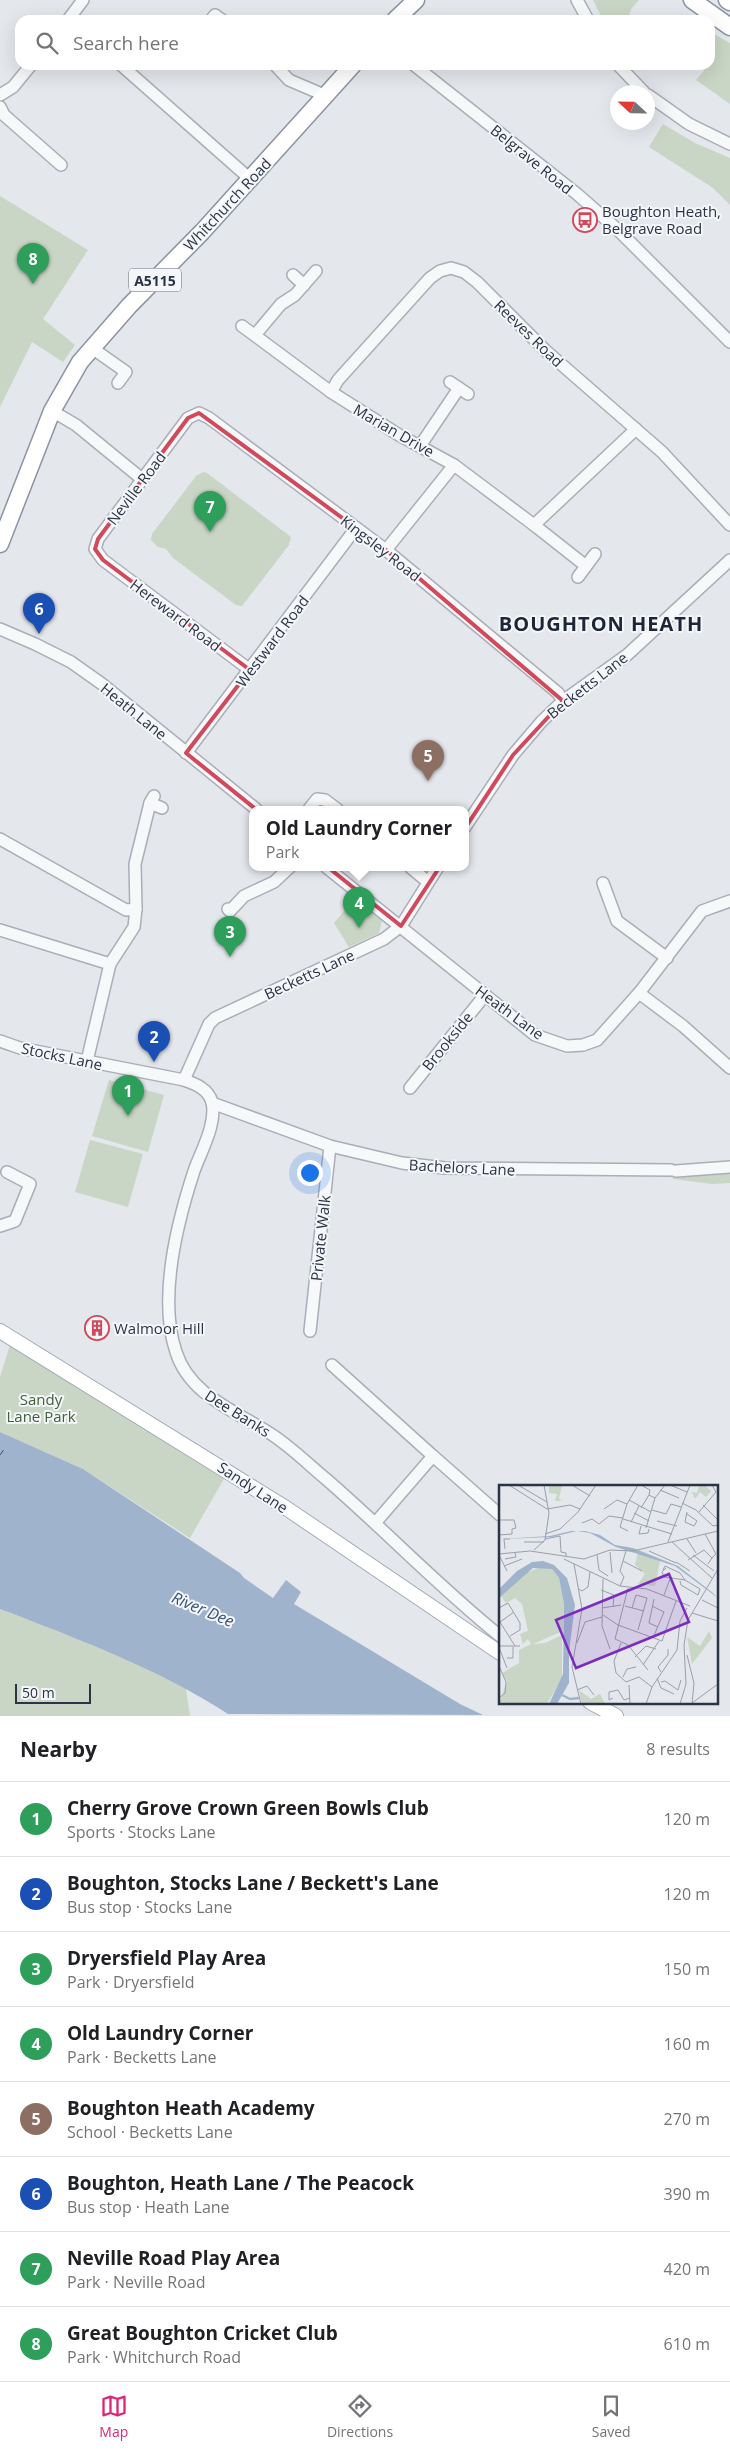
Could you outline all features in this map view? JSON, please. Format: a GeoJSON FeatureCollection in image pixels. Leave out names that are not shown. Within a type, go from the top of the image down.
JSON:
{"type":"FeatureCollection","features":[{"type":"Feature","properties":{"kind":"highway"},"geometry":{"type":"LineString","coordinates":[[400,15],[416,0]]}},
{"type":"Feature","properties":{"kind":"highway"},"geometry":{"type":"LineString","coordinates":[[692,0],[713,15]]}},
{"type":"Feature","properties":{"kind":"highway"},"geometry":{"type":"LineString","coordinates":[[715,16],[730,27]]}},
{"type":"Feature","properties":{"kind":"highway","name":"Whitchurch Road"},"geometry":{"type":"LineString","coordinates":[[0,544],[52,411],[80,362],[129,306],[202,232],[348,70]]}},
{"type":"Feature","properties":{"kind":"main road","name":"Sandy Lane"},"geometry":{"type":"LineString","coordinates":[[0,1330],[265,1495],[499,1653]]}},
{"type":"Feature","properties":{"kind":"main road"},"geometry":{"type":"LineString","coordinates":[[594,1704],[616,1716]]}},
{"type":"Feature","properties":{"kind":"street"},"geometry":{"type":"LineString","coordinates":[[72,15],[83,0]]}},
{"type":"Feature","properties":{"kind":"street"},"geometry":{"type":"LineString","coordinates":[[579,2],[586,15]]}},
{"type":"Feature","properties":{"kind":"street"},"geometry":{"type":"LineString","coordinates":[[0,95],[13,87],[27,70]]}},
{"type":"Feature","properties":{"kind":"street"},"geometry":{"type":"LineString","coordinates":[[127,70],[250,178]]}},
{"type":"Feature","properties":{"kind":"street"},"geometry":{"type":"LineString","coordinates":[[280,70],[289,80],[324,96]]}},
{"type":"Feature","properties":{"kind":"street","name":"Belgrave Road"},"geometry":{"type":"LineString","coordinates":[[420,70],[584,200],[618,230],[730,342]]}},
{"type":"Feature","properties":{"kind":"street"},"geometry":{"type":"LineString","coordinates":[[623,70],[637,85]]}},
{"type":"Feature","properties":{"kind":"street"},"geometry":{"type":"LineString","coordinates":[[655,100],[689,124],[730,144]]}},
{"type":"Feature","properties":{"kind":"street"},"geometry":{"type":"LineString","coordinates":[[0,107],[4,115],[61,165]]}},
{"type":"Feature","properties":{"kind":"street","name":"Reeves Road"},"geometry":{"type":"LineString","coordinates":[[331,392],[338,380],[430,278],[440,271],[450,268],[464,272],[477,282],[546,351],[662,452],[730,525]]}},
{"type":"Feature","properties":{"kind":"street"},"geometry":{"type":"LineString","coordinates":[[255,335],[281,304],[304,285],[316,270]]}},
{"type":"Feature","properties":{"kind":"street"},"geometry":{"type":"LineString","coordinates":[[293,275],[304,285]]}},
{"type":"Feature","properties":{"kind":"street","name":"Marian Drive"},"geometry":{"type":"LineString","coordinates":[[242,326],[331,392],[399,436],[454,465],[534,524],[586,566]]}},
{"type":"Feature","properties":{"kind":"street"},"geometry":{"type":"LineString","coordinates":[[92,348],[126,372],[118,383]]}},
{"type":"Feature","properties":{"kind":"street"},"geometry":{"type":"LineString","coordinates":[[420,446],[459,388]]}},
{"type":"Feature","properties":{"kind":"street"},"geometry":{"type":"LineString","coordinates":[[52,411],[76,425],[142,479]]}},
{"type":"Feature","properties":{"kind":"street","name":"Kingsley Road"},"geometry":{"type":"LineString","coordinates":[[188,418],[198,413],[208,418],[386,550],[558,693],[563,701]]}},
{"type":"Feature","properties":{"kind":"street","name":"Neville Road"},"geometry":{"type":"LineString","coordinates":[[103,560],[96,549],[98,539],[188,418]]}},
{"type":"Feature","properties":{"kind":"street"},"geometry":{"type":"LineString","coordinates":[[534,524],[636,429]]}},
{"type":"Feature","properties":{"kind":"street"},"geometry":{"type":"LineString","coordinates":[[386,550],[454,465]]}},
{"type":"Feature","properties":{"kind":"street","name":"Westward Road"},"geometry":{"type":"LineString","coordinates":[[186,753],[356,528]]}},
{"type":"Feature","properties":{"kind":"street"},"geometry":{"type":"LineString","coordinates":[[578,577],[595,554]]}},
{"type":"Feature","properties":{"kind":"street","name":"Hereward Road"},"geometry":{"type":"LineString","coordinates":[[103,560],[250,670]]}},
{"type":"Feature","properties":{"kind":"street","name":"Becketts Lane"},"geometry":{"type":"LineString","coordinates":[[469,821],[525,740],[563,701],[627,655],[730,560]]}},
{"type":"Feature","properties":{"kind":"street","name":"Heath Lane"},"geometry":{"type":"LineString","coordinates":[[0,629],[71,662],[102,684],[252,806]]}},
{"type":"Feature","properties":{"kind":"street"},"geometry":{"type":"LineString","coordinates":[[311,806],[317,799],[325,800],[333,806]]}},
{"type":"Feature","properties":{"kind":"street"},"geometry":{"type":"LineString","coordinates":[[87,1061],[110,964],[134,927],[136,910],[135,864],[152,800],[162,808]]}},
{"type":"Feature","properties":{"kind":"street"},"geometry":{"type":"LineString","coordinates":[[0,839],[126,910],[136,910]]}},
{"type":"Feature","properties":{"kind":"street"},"geometry":{"type":"LineString","coordinates":[[230,910],[244,896],[274,882],[286,871]]}},
{"type":"Feature","properties":{"kind":"street","name":"Heath Lane"},"geometry":{"type":"LineString","coordinates":[[331,871],[535,1036],[567,1046],[597,1040],[639,993],[702,911],[730,901]]}},
{"type":"Feature","properties":{"kind":"street"},"geometry":{"type":"LineString","coordinates":[[415,871],[428,882]]}},
{"type":"Feature","properties":{"kind":"street","name":"Becketts Lane"},"geometry":{"type":"LineString","coordinates":[[184,1080],[210,1024],[215,1018],[384,939],[400,926],[435,871]]}},
{"type":"Feature","properties":{"kind":"street"},"geometry":{"type":"LineString","coordinates":[[603,883],[617,921],[667,958]]}},
{"type":"Feature","properties":{"kind":"street"},"geometry":{"type":"LineString","coordinates":[[0,930],[110,964]]}},
{"type":"Feature","properties":{"kind":"street"},"geometry":{"type":"LineString","coordinates":[[639,993],[683,1026],[730,1068]]}},
{"type":"Feature","properties":{"kind":"street","name":"Brookside"},"geometry":{"type":"LineString","coordinates":[[410,1088],[484,995]]}},
{"type":"Feature","properties":{"kind":"street","name":"Stocks Lane"},"geometry":{"type":"LineString","coordinates":[[0,1041],[20,1048],[184,1080]]}},
{"type":"Feature","properties":{"kind":"street"},"geometry":{"type":"LineString","coordinates":[[184,1080],[198,1085],[209,1094],[212,1103]]}},
{"type":"Feature","properties":{"kind":"street","name":"Bachelors Lane"},"geometry":{"type":"LineString","coordinates":[[212,1103],[330,1146],[402,1163],[445,1168],[673,1171],[730,1167]]}},
{"type":"Feature","properties":{"kind":"street","name":"Dee Banks"},"geometry":{"type":"LineString","coordinates":[[212,1103],[212,1122],[184,1208],[172,1271],[169,1309],[176,1352],[190,1379],[200,1389],[280,1440],[376,1522],[435,1580],[499,1635]]}},
{"type":"Feature","properties":{"kind":"street","name":"Private Walk"},"geometry":{"type":"LineString","coordinates":[[310,1331],[330,1146]]}},
{"type":"Feature","properties":{"kind":"street"},"geometry":{"type":"LineString","coordinates":[[7,1172],[30,1184],[42,1185]]}},
{"type":"Feature","properties":{"kind":"street"},"geometry":{"type":"LineString","coordinates":[[0,1226],[15,1221],[30,1184]]}},
{"type":"Feature","properties":{"kind":"street"},"geometry":{"type":"LineString","coordinates":[[332,1365],[499,1514]]}},
{"type":"Feature","properties":{"kind":"street"},"geometry":{"type":"LineString","coordinates":[[376,1522],[433,1456]]}},
{"type":"Feature","properties":{"kind":"highlighted area"},"geometry":{"type":"Polygon","coordinates":[[[199,413],[386,550],[563,701],[513,755],[401,926],[186,753],[250,670],[103,560],[95,549],[98,539],[188,418],[199,413]]]}},
{"type":"Feature","properties":{"kind":"green space"},"geometry":{"type":"Polygon","coordinates":[[[593,0],[639,0],[631,9],[629,15],[600,15],[593,0]]]}},
{"type":"Feature","properties":{"kind":"green space"},"geometry":{"type":"Polygon","coordinates":[[[715,35],[730,43],[730,104],[696,80],[704,70],[715,70],[715,35]]]}},
{"type":"Feature","properties":{"kind":"green space"},"geometry":{"type":"Polygon","coordinates":[[[663,124],[695,143],[730,158],[730,205],[713,188],[649,147],[663,124]]]}},
{"type":"Feature","properties":{"kind":"green space"},"geometry":{"type":"Polygon","coordinates":[[[0,196],[88,250],[43,319],[75,345],[63,362],[32,342],[0,407],[0,196]]]}},
{"type":"Feature","properties":{"kind":"green space"},"geometry":{"type":"Polygon","coordinates":[[[203,472],[207,473],[291,537],[289,545],[242,606],[236,605],[173,558],[166,549],[158,547],[151,540],[152,534],[196,476],[203,472]]]}},
{"type":"Feature","properties":{"kind":"green space"},"geometry":{"type":"Polygon","coordinates":[[[354,899],[382,921],[379,933],[349,947],[334,923],[354,899]]]}},
{"type":"Feature","properties":{"kind":"green space"},"geometry":{"type":"Polygon","coordinates":[[[109,1080],[164,1095],[148,1152],[92,1136],[109,1080]]]}},
{"type":"Feature","properties":{"kind":"green space"},"geometry":{"type":"Polygon","coordinates":[[[90,1140],[143,1154],[128,1207],[75,1192],[90,1140]]]}},
{"type":"Feature","properties":{"kind":"green space"},"geometry":{"type":"Polygon","coordinates":[[[730,1172],[730,1183],[712,1184],[673,1179],[672,1176],[730,1172]]]}},
{"type":"Feature","properties":{"kind":"green space","name":"Sandy Lane Park"},"geometry":{"type":"Polygon","coordinates":[[[10,1345],[225,1477],[190,1538],[83,1469],[0,1432],[0,1377],[10,1345]]]}},
{"type":"Feature","properties":{"kind":"green space"},"geometry":{"type":"Polygon","coordinates":[[[0,1609],[124,1657],[186,1689],[190,1716],[0,1716],[0,1609]]]}},
{"type":"Feature","properties":{"kind":"water","name":"River Dee"},"geometry":{"type":"Polygon","coordinates":[[[0,1432],[83,1469],[240,1573],[244,1578],[273,1598],[286,1580],[301,1592],[294,1604],[460,1704],[483,1715],[228,1714],[145,1668],[88,1643],[0,1609],[0,1432]]]}},
{"type":"Feature","properties":{"kind":"ferry route"},"geometry":{"type":"LineString","coordinates":[[0,1455],[5,1448]]}},
{"type":"Feature","properties":{"kind":"place","name":"Boughton Heath, Belgrave Road"},"geometry":{"type":"Point","coordinates":[585,220]}},
{"type":"Feature","properties":{"kind":"place","name":"Great Boughton Cricket Club"},"geometry":{"type":"Point","coordinates":[33,284]}},
{"type":"Feature","properties":{"kind":"place","name":"Neville Road Play Area"},"geometry":{"type":"Point","coordinates":[210,532]}},
{"type":"Feature","properties":{"kind":"place","name":"Boughton, Heath Lane / The Peacock"},"geometry":{"type":"Point","coordinates":[39,634]}},
{"type":"Feature","properties":{"kind":"place","name":"Boughton Heath Academy"},"geometry":{"type":"Point","coordinates":[428,781]}},
{"type":"Feature","properties":{"kind":"place","name":"Old Laundry Corner"},"geometry":{"type":"Point","coordinates":[359,928]}},
{"type":"Feature","properties":{"kind":"place","name":"Dryersfield Play Area"},"geometry":{"type":"Point","coordinates":[230,957]}},
{"type":"Feature","properties":{"kind":"place","name":"Boughton, Stocks Lane / Beckett's Lane"},"geometry":{"type":"Point","coordinates":[154,1062]}},
{"type":"Feature","properties":{"kind":"place","name":"Cherry Grove Crown Green Bowls Club"},"geometry":{"type":"Point","coordinates":[128,1116]}},
{"type":"Feature","properties":{"kind":"place","name":"Walmoor Hill"},"geometry":{"type":"Point","coordinates":[97,1328]}},
{"type":"Feature","properties":{"kind":"district","name":"BOUGHTON HEATH"},"geometry":{"type":"Point","coordinates":[601,623]}}]}
